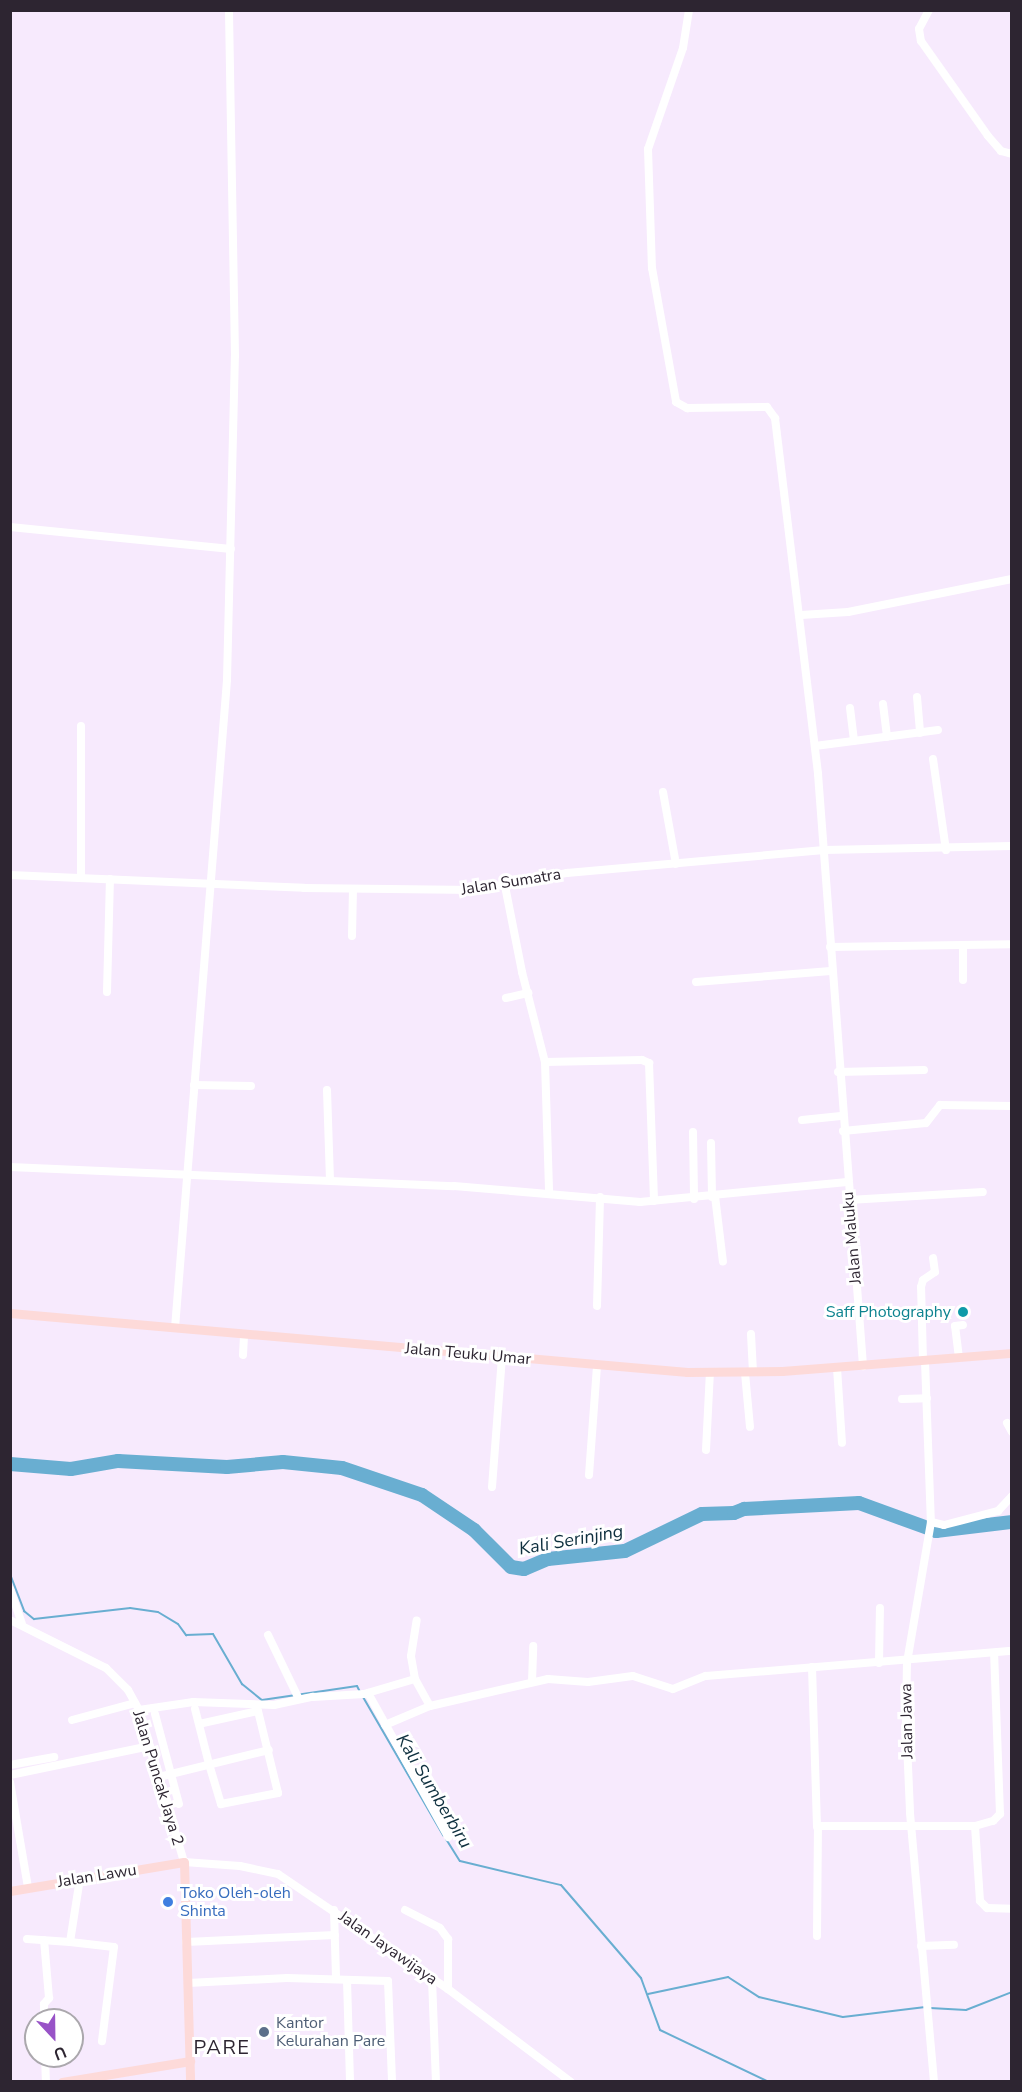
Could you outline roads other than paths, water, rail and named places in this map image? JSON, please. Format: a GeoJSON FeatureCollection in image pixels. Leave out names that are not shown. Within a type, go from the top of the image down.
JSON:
{"type":"FeatureCollection","features":[{"type":"Feature","properties":{"kind":"main road","name":"Jalan Teuku Umar"},"geometry":{"type":"LineString","coordinates":[[10,1313],[597,1365],[710,1372],[837,1368],[1011,1353]]}},
{"type":"Feature","properties":{"kind":"main road","name":"Jalan Lawu"},"geometry":{"type":"LineString","coordinates":[[10,1891],[184,1862]]}},
{"type":"Feature","properties":{"kind":"main road"},"geometry":{"type":"LineString","coordinates":[[184,1862],[190,2082]]}},
{"type":"Feature","properties":{"kind":"main road"},"geometry":{"type":"LineString","coordinates":[[62,2082],[106,2078],[190,2061]]}},
{"type":"Feature","properties":{"kind":"street"},"geometry":{"type":"LineString","coordinates":[[175,1328],[227,680],[235,356],[229,10]]}},
{"type":"Feature","properties":{"kind":"street","name":"Jalan Maluku"},"geometry":{"type":"LineString","coordinates":[[689,10],[683,48],[648,149],[652,268],[672,394],[679,405],[687,408],[767,407],[773,412],[784,519],[801,615],[815,746],[841,1116],[863,1366]]}},
{"type":"Feature","properties":{"kind":"street"},"geometry":{"type":"LineString","coordinates":[[929,10],[919,29],[921,41],[988,136],[1001,151],[1011,154]]}},
{"type":"Feature","properties":{"kind":"street"},"geometry":{"type":"LineString","coordinates":[[10,527],[231,549]]}},
{"type":"Feature","properties":{"kind":"street"},"geometry":{"type":"LineString","coordinates":[[801,615],[848,612],[1011,579]]}},
{"type":"Feature","properties":{"kind":"street"},"geometry":{"type":"LineString","coordinates":[[916,697],[920,733]]}},
{"type":"Feature","properties":{"kind":"street"},"geometry":{"type":"LineString","coordinates":[[883,704],[886,737]]}},
{"type":"Feature","properties":{"kind":"street"},"geometry":{"type":"LineString","coordinates":[[850,708],[854,741]]}},
{"type":"Feature","properties":{"kind":"street"},"geometry":{"type":"LineString","coordinates":[[81,726],[81,876]]}},
{"type":"Feature","properties":{"kind":"street"},"geometry":{"type":"LineString","coordinates":[[815,746],[938,730]]}},
{"type":"Feature","properties":{"kind":"street"},"geometry":{"type":"LineString","coordinates":[[933,759],[946,850]]}},
{"type":"Feature","properties":{"kind":"street"},"geometry":{"type":"LineString","coordinates":[[663,792],[676,864]]}},
{"type":"Feature","properties":{"kind":"street","name":"Jalan Sumatra"},"geometry":{"type":"LineString","coordinates":[[10,875],[422,891],[505,886],[567,873],[824,850],[946,850],[1011,846]]}},
{"type":"Feature","properties":{"kind":"street"},"geometry":{"type":"LineString","coordinates":[[107,992],[110,879]]}},
{"type":"Feature","properties":{"kind":"street"},"geometry":{"type":"LineString","coordinates":[[505,886],[545,1062],[549,1192]]}},
{"type":"Feature","properties":{"kind":"street"},"geometry":{"type":"LineString","coordinates":[[352,936],[353,890]]}},
{"type":"Feature","properties":{"kind":"street"},"geometry":{"type":"LineString","coordinates":[[830,947],[1011,944]]}},
{"type":"Feature","properties":{"kind":"street"},"geometry":{"type":"LineString","coordinates":[[963,945],[963,980]]}},
{"type":"Feature","properties":{"kind":"street"},"geometry":{"type":"LineString","coordinates":[[696,982],[831,971]]}},
{"type":"Feature","properties":{"kind":"street"},"geometry":{"type":"LineString","coordinates":[[506,998],[528,993]]}},
{"type":"Feature","properties":{"kind":"street"},"geometry":{"type":"LineString","coordinates":[[545,1062],[642,1060],[649,1064],[654,1202]]}},
{"type":"Feature","properties":{"kind":"street"},"geometry":{"type":"LineString","coordinates":[[838,1072],[924,1070]]}},
{"type":"Feature","properties":{"kind":"street"},"geometry":{"type":"LineString","coordinates":[[194,1085],[251,1086]]}},
{"type":"Feature","properties":{"kind":"street"},"geometry":{"type":"LineString","coordinates":[[327,1090],[330,1180]]}},
{"type":"Feature","properties":{"kind":"street"},"geometry":{"type":"LineString","coordinates":[[843,1131],[926,1123],[940,1105],[1011,1106]]}},
{"type":"Feature","properties":{"kind":"street"},"geometry":{"type":"LineString","coordinates":[[802,1120],[841,1116]]}},
{"type":"Feature","properties":{"kind":"street"},"geometry":{"type":"LineString","coordinates":[[693,1132],[693,1199]]}},
{"type":"Feature","properties":{"kind":"street"},"geometry":{"type":"LineString","coordinates":[[711,1143],[713,1197],[723,1262]]}},
{"type":"Feature","properties":{"kind":"street"},"geometry":{"type":"LineString","coordinates":[[10,1167],[330,1180],[549,1192],[654,1202],[847,1182]]}},
{"type":"Feature","properties":{"kind":"street"},"geometry":{"type":"LineString","coordinates":[[849,1200],[983,1192]]}},
{"type":"Feature","properties":{"kind":"street"},"geometry":{"type":"LineString","coordinates":[[597,1306],[600,1197]]}},
{"type":"Feature","properties":{"kind":"street","name":"Jalan Jawa"},"geometry":{"type":"LineString","coordinates":[[933,1258],[935,1272],[923,1280],[921,1287],[931,1523],[907,1662],[911,1825],[934,2082]]}},
{"type":"Feature","properties":{"kind":"street"},"geometry":{"type":"LineString","coordinates":[[959,1358],[955,1326],[963,1325]]}},
{"type":"Feature","properties":{"kind":"street"},"geometry":{"type":"LineString","coordinates":[[243,1355],[244,1334]]}},
{"type":"Feature","properties":{"kind":"street"},"geometry":{"type":"LineString","coordinates":[[750,1427],[751,1334]]}},
{"type":"Feature","properties":{"kind":"street"},"geometry":{"type":"LineString","coordinates":[[492,1487],[502,1356]]}},
{"type":"Feature","properties":{"kind":"street"},"geometry":{"type":"LineString","coordinates":[[589,1475],[597,1365]]}},
{"type":"Feature","properties":{"kind":"street"},"geometry":{"type":"LineString","coordinates":[[837,1368],[842,1443]]}},
{"type":"Feature","properties":{"kind":"street"},"geometry":{"type":"LineString","coordinates":[[706,1450],[710,1372]]}},
{"type":"Feature","properties":{"kind":"street"},"geometry":{"type":"LineString","coordinates":[[902,1399],[927,1398]]}},
{"type":"Feature","properties":{"kind":"street"},"geometry":{"type":"LineString","coordinates":[[1007,1423],[1011,1432]]}},
{"type":"Feature","properties":{"kind":"street"},"geometry":{"type":"LineString","coordinates":[[931,1523],[944,1526],[998,1511],[1011,1496]]}},
{"type":"Feature","properties":{"kind":"street"},"geometry":{"type":"LineString","coordinates":[[10,1589],[22,1623]]}},
{"type":"Feature","properties":{"kind":"street"},"geometry":{"type":"LineString","coordinates":[[879,1663],[880,1608]]}},
{"type":"Feature","properties":{"kind":"street","name":"Jalan Puncak Jaya 2"},"geometry":{"type":"LineString","coordinates":[[10,1620],[22,1623],[106,1668],[141,1708],[150,1746],[166,1775],[184,1862]]}},
{"type":"Feature","properties":{"kind":"street"},"geometry":{"type":"LineString","coordinates":[[417,1620],[411,1656],[415,1679],[430,1706]]}},
{"type":"Feature","properties":{"kind":"street"},"geometry":{"type":"LineString","coordinates":[[268,1635],[298,1694]]}},
{"type":"Feature","properties":{"kind":"street"},"geometry":{"type":"LineString","coordinates":[[532,1682],[534,1646]]}},
{"type":"Feature","properties":{"kind":"street"},"geometry":{"type":"LineString","coordinates":[[385,1725],[430,1706],[532,1682],[588,1682],[633,1676],[673,1689],[699,1677],[1011,1652]]}},
{"type":"Feature","properties":{"kind":"street"},"geometry":{"type":"LineString","coordinates":[[817,1827],[975,1826],[993,1821],[1001,1810],[994,1653]]}},
{"type":"Feature","properties":{"kind":"street"},"geometry":{"type":"LineString","coordinates":[[812,1667],[817,1827],[817,1936]]}},
{"type":"Feature","properties":{"kind":"street"},"geometry":{"type":"LineString","coordinates":[[72,1720],[193,1702],[267,1706],[298,1694],[363,1694],[415,1679]]}},
{"type":"Feature","properties":{"kind":"street"},"geometry":{"type":"LineString","coordinates":[[363,1694],[385,1725],[448,1837]]}},
{"type":"Feature","properties":{"kind":"street"},"geometry":{"type":"LineString","coordinates":[[195,1709],[209,1764],[222,1804],[271,1797],[279,1790],[258,1711],[199,1724]]}},
{"type":"Feature","properties":{"kind":"street"},"geometry":{"type":"LineString","coordinates":[[155,1714],[166,1775],[178,1804]]}},
{"type":"Feature","properties":{"kind":"street"},"geometry":{"type":"LineString","coordinates":[[10,1775],[150,1746]]}},
{"type":"Feature","properties":{"kind":"street"},"geometry":{"type":"LineString","coordinates":[[166,1775],[269,1750]]}},
{"type":"Feature","properties":{"kind":"street"},"geometry":{"type":"LineString","coordinates":[[10,1765],[54,1757]]}},
{"type":"Feature","properties":{"kind":"street"},"geometry":{"type":"LineString","coordinates":[[11,1784],[28,1887]]}},
{"type":"Feature","properties":{"kind":"street"},"geometry":{"type":"LineString","coordinates":[[975,1826],[981,1904],[987,1908],[1011,1909]]}},
{"type":"Feature","properties":{"kind":"street","name":"Jalan Jayawijaya"},"geometry":{"type":"LineString","coordinates":[[184,1862],[271,1872],[334,1910],[448,1989],[571,2082]]}},
{"type":"Feature","properties":{"kind":"street"},"geometry":{"type":"LineString","coordinates":[[70,1942],[80,1878]]}},
{"type":"Feature","properties":{"kind":"street"},"geometry":{"type":"LineString","coordinates":[[334,1910],[336,1979]]}},
{"type":"Feature","properties":{"kind":"street"},"geometry":{"type":"LineString","coordinates":[[405,1910],[440,1928],[448,1939],[448,1989]]}},
{"type":"Feature","properties":{"kind":"street"},"geometry":{"type":"LineString","coordinates":[[186,1942],[335,1935]]}},
{"type":"Feature","properties":{"kind":"street"},"geometry":{"type":"LineString","coordinates":[[27,1939],[114,1947],[102,2041]]}},
{"type":"Feature","properties":{"kind":"street"},"geometry":{"type":"LineString","coordinates":[[44,1940],[49,1998],[44,2008]]}},
{"type":"Feature","properties":{"kind":"street"},"geometry":{"type":"LineString","coordinates":[[921,1946],[954,1945]]}},
{"type":"Feature","properties":{"kind":"street"},"geometry":{"type":"LineString","coordinates":[[432,1979],[436,2082]]}},
{"type":"Feature","properties":{"kind":"street"},"geometry":{"type":"LineString","coordinates":[[347,1980],[350,2082]]}},
{"type":"Feature","properties":{"kind":"street"},"geometry":{"type":"LineString","coordinates":[[188,1983],[384,1980],[391,1984],[392,2082]]}},
{"type":"Feature","properties":{"kind":"waterway","name":"Kali Serinjing"},"geometry":{"type":"LineString","coordinates":[[10,1464],[71,1469],[118,1461],[227,1467],[283,1462],[342,1468],[422,1495],[474,1530],[511,1567],[524,1569],[548,1559],[625,1551],[702,1514],[734,1513],[744,1509],[859,1503],[936,1531],[1012,1522]]}},
{"type":"Feature","properties":{"kind":"waterway","name":"Kali Sumberbiru"},"geometry":{"type":"LineString","coordinates":[[10,1574],[24,1611],[34,1619],[130,1608],[158,1612],[178,1624],[186,1635],[213,1634],[242,1684],[262,1700],[357,1686],[360,1692]]}},
{"type":"Feature","properties":{"kind":"waterway","name":"Kali Sumberbiru"},"geometry":{"type":"LineString","coordinates":[[363,1697],[443,1835]]}},
{"type":"Feature","properties":{"kind":"waterway","name":"Kali Sumberbiru"},"geometry":{"type":"LineString","coordinates":[[446,1839],[460,1861],[561,1885],[641,1978],[660,2030],[769,2082]]}},
{"type":"Feature","properties":{"kind":"waterway","name":"Kali Sumberbiru"},"geometry":{"type":"LineString","coordinates":[[648,1994],[728,1977],[759,1997],[843,2017],[925,2007]]}},
{"type":"Feature","properties":{"kind":"waterway","name":"Kali Sumberbiru"},"geometry":{"type":"LineString","coordinates":[[930,2008],[966,2010],[1012,1992]]}},
{"type":"Feature","properties":{"kind":"place","name":"Saff Photography"},"geometry":{"type":"Point","coordinates":[963,1312]}},
{"type":"Feature","properties":{"kind":"place","name":"Toko Oleh-oleh Shinta"},"geometry":{"type":"Point","coordinates":[168,1902]}},
{"type":"Feature","properties":{"kind":"place","name":"Kantor Kelurahan Pare"},"geometry":{"type":"Point","coordinates":[264,2032]}},
{"type":"Feature","properties":{"kind":"district","name":"PARE"},"geometry":{"type":"Point","coordinates":[222,2047]}}]}
